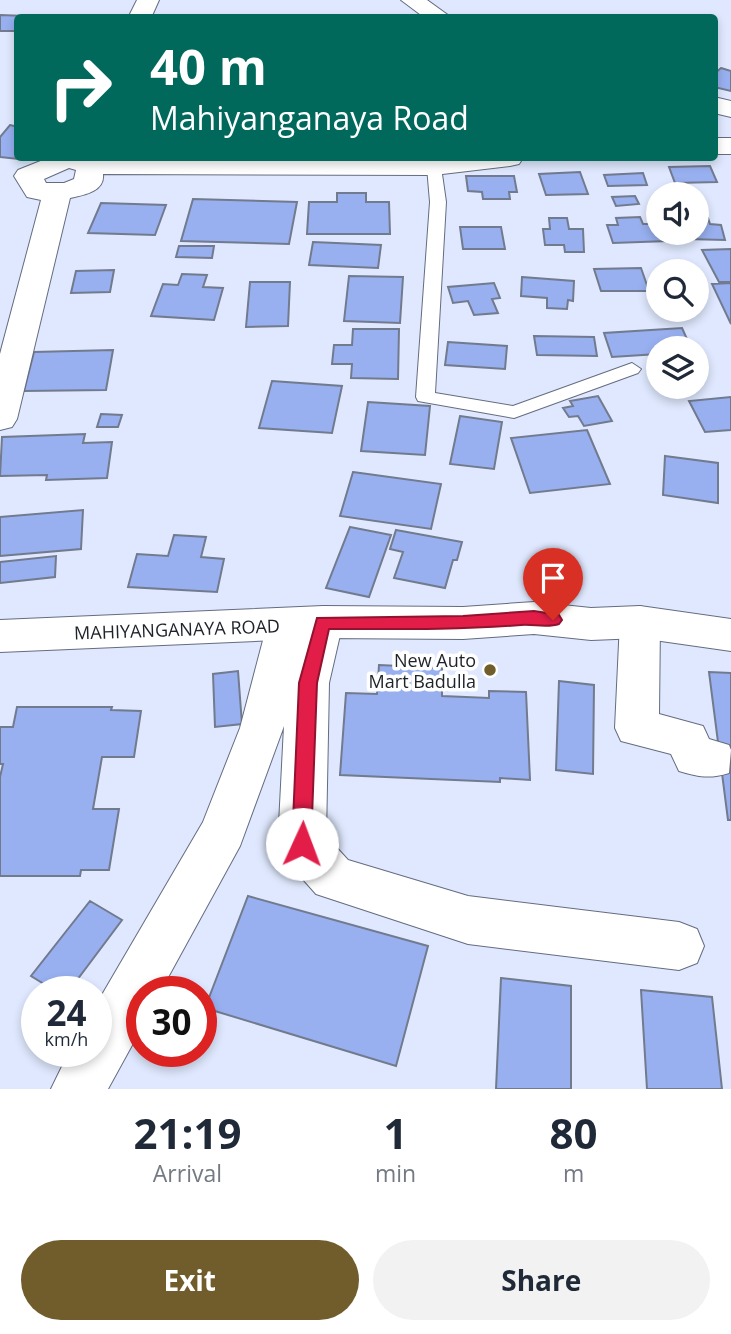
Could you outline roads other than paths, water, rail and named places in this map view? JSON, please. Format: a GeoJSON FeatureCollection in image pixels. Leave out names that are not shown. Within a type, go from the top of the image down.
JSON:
{"type":"FeatureCollection","features":[{"type":"Feature","properties":{"kind":"street"},"geometry":{"type":"LineString","coordinates":[[412,0],[435,14]]}},
{"type":"Feature","properties":{"kind":"street"},"geometry":{"type":"LineString","coordinates":[[0,178],[28,176],[85,162],[435,167],[485,161]]}},
{"type":"Feature","properties":{"kind":"street"},"geometry":{"type":"LineString","coordinates":[[28,176],[37,191],[57,193],[77,189],[90,181],[85,162]]}},
{"type":"Feature","properties":{"kind":"street"},"geometry":{"type":"LineString","coordinates":[[0,419],[57,193]]}},
{"type":"Feature","properties":{"kind":"street","name":"MAHIYANGANAYA ROAD"},"geometry":{"type":"LineString","coordinates":[[0,636],[305,624],[463,623],[534,618],[591,624],[640,622],[731,635]]}},
{"type":"Feature","properties":{"kind":"street"},"geometry":{"type":"LineString","coordinates":[[640,622],[637,728],[687,739],[695,757],[713,759]]}},
{"type":"Feature","properties":{"kind":"street"},"geometry":{"type":"LineString","coordinates":[[305,624],[308,683],[302,844],[333,878],[468,919],[679,946]]}},
{"type":"Feature","properties":{"kind":"street"},"geometry":{"type":"LineString","coordinates":[[78,1089],[223,831],[305,624]]}},
{"type":"Feature","properties":{"kind":"lane"},"geometry":{"type":"LineString","coordinates":[[435,167],[438,202],[425,397],[514,412],[632,369]]}},
{"type":"Feature","properties":{"kind":"place","name":"New Auto Mart Badulla"},"geometry":{"type":"Point","coordinates":[490,670]}}]}
